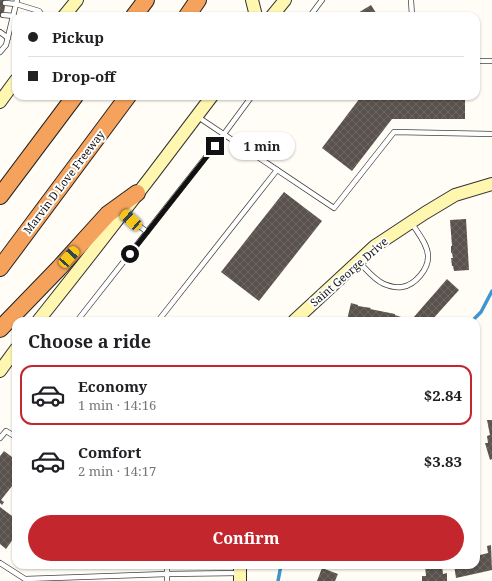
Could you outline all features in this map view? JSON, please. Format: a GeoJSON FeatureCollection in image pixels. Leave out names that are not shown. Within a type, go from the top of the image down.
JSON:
{"type":"FeatureCollection","features":[{"type":"Feature","properties":{"kind":"highway"},"geometry":{"type":"LineString","coordinates":[[137,12],[146,0]]}},
{"type":"Feature","properties":{"kind":"highway"},"geometry":{"type":"LineString","coordinates":[[190,12],[198,0]]}},
{"type":"Feature","properties":{"kind":"highway"},"geometry":{"type":"LineString","coordinates":[[0,196],[72,100]]}},
{"type":"Feature","properties":{"kind":"highway","name":"Marvin D Love Freeway"},"geometry":{"type":"LineString","coordinates":[[0,268],[125,100]]}},
{"type":"Feature","properties":{"kind":"highway"},"geometry":{"type":"LineString","coordinates":[[0,329],[60,268],[108,214],[137,193]]}},
{"type":"Feature","properties":{"kind":"main road"},"geometry":{"type":"LineString","coordinates":[[252,0],[255,5],[256,12]]}},
{"type":"Feature","properties":{"kind":"main road"},"geometry":{"type":"LineString","coordinates":[[275,12],[284,0]]}},
{"type":"Feature","properties":{"kind":"main road"},"geometry":{"type":"LineString","coordinates":[[68,12],[77,2]]}},
{"type":"Feature","properties":{"kind":"main road"},"geometry":{"type":"LineString","coordinates":[[2,95],[12,84]]}},
{"type":"Feature","properties":{"kind":"main road"},"geometry":{"type":"LineString","coordinates":[[41,317],[209,100]]}},
{"type":"Feature","properties":{"kind":"main road","name":"Saint George Drive"},"geometry":{"type":"LineString","coordinates":[[298,317],[375,246],[455,195],[492,184]]}},
{"type":"Feature","properties":{"kind":"main road"},"geometry":{"type":"LineString","coordinates":[[0,371],[12,355]]}},
{"type":"Feature","properties":{"kind":"lane"},"geometry":{"type":"LineString","coordinates":[[313,12],[322,0]]}},
{"type":"Feature","properties":{"kind":"lane"},"geometry":{"type":"LineString","coordinates":[[411,0],[412,12]]}},
{"type":"Feature","properties":{"kind":"lane"},"geometry":{"type":"LineString","coordinates":[[5,3],[16,2],[40,12]]}},
{"type":"Feature","properties":{"kind":"lane"},"geometry":{"type":"LineString","coordinates":[[15,12],[16,2]]}},
{"type":"Feature","properties":{"kind":"lane"},"geometry":{"type":"LineString","coordinates":[[4,15],[12,16]]}},
{"type":"Feature","properties":{"kind":"lane"},"geometry":{"type":"LineString","coordinates":[[0,52],[6,45],[12,23]]}},
{"type":"Feature","properties":{"kind":"lane"},"geometry":{"type":"LineString","coordinates":[[0,32],[8,38]]}},
{"type":"Feature","properties":{"kind":"lane"},"geometry":{"type":"LineString","coordinates":[[480,61],[492,61]]}},
{"type":"Feature","properties":{"kind":"lane"},"geometry":{"type":"LineString","coordinates":[[80,317],[148,232],[249,100]]}},
{"type":"Feature","properties":{"kind":"lane"},"geometry":{"type":"LineString","coordinates":[[197,116],[334,208],[394,132],[492,134]]}},
{"type":"Feature","properties":{"kind":"lane"},"geometry":{"type":"LineString","coordinates":[[161,317],[277,170]]}},
{"type":"Feature","properties":{"kind":"lane"},"geometry":{"type":"LineString","coordinates":[[123,213],[148,232]]}},
{"type":"Feature","properties":{"kind":"lane"},"geometry":{"type":"LineString","coordinates":[[358,261],[382,284],[403,287],[413,282],[422,273],[426,266],[428,256],[425,244],[411,222]]}},
{"type":"Feature","properties":{"kind":"lane"},"geometry":{"type":"LineString","coordinates":[[0,438],[6,431],[12,435]]}},
{"type":"Feature","properties":{"kind":"lane"},"geometry":{"type":"LineString","coordinates":[[0,563],[25,579],[42,580],[167,574],[240,573]]}},
{"type":"Feature","properties":{"kind":"lane"},"geometry":{"type":"LineString","coordinates":[[167,569],[167,581]]}},
{"type":"Feature","properties":{"kind":"building"},"geometry":{"type":"Polygon","coordinates":[[[0,0],[6,0],[3,18],[0,17],[0,0]]]}},
{"type":"Feature","properties":{"kind":"building"},"geometry":{"type":"Polygon","coordinates":[[[371,5],[375,12],[360,12],[371,5]]]}},
{"type":"Feature","properties":{"kind":"building"},"geometry":{"type":"Polygon","coordinates":[[[358,100],[465,100],[465,119],[392,119],[352,171],[322,148],[358,100]]]}},
{"type":"Feature","properties":{"kind":"building"},"geometry":{"type":"Polygon","coordinates":[[[284,192],[322,221],[259,301],[221,272],[284,192]]]}},
{"type":"Feature","properties":{"kind":"building"},"geometry":{"type":"Polygon","coordinates":[[[466,219],[469,270],[454,271],[451,258],[453,258],[451,253],[452,246],[450,220],[466,219]]]}},
{"type":"Feature","properties":{"kind":"building"},"geometry":{"type":"Polygon","coordinates":[[[447,279],[459,290],[435,317],[414,317],[447,279]]]}},
{"type":"Feature","properties":{"kind":"building"},"geometry":{"type":"Polygon","coordinates":[[[351,303],[358,306],[371,308],[370,309],[395,314],[401,317],[348,317],[351,303]]]}},
{"type":"Feature","properties":{"kind":"building"},"geometry":{"type":"Polygon","coordinates":[[[487,420],[492,420],[492,459],[490,460],[485,443],[488,443],[487,436],[490,435],[487,420]]]}},
{"type":"Feature","properties":{"kind":"building"},"geometry":{"type":"Polygon","coordinates":[[[4,451],[12,457],[12,486],[1,500],[4,502],[2,505],[0,503],[0,456],[4,451]]]}},
{"type":"Feature","properties":{"kind":"building"},"geometry":{"type":"Polygon","coordinates":[[[0,507],[12,516],[12,541],[6,549],[0,544],[0,507]]]}},
{"type":"Feature","properties":{"kind":"building"},"geometry":{"type":"Polygon","coordinates":[[[491,545],[492,570],[456,578],[455,569],[480,569],[480,555],[488,553],[487,546],[491,545]]]}},
{"type":"Feature","properties":{"kind":"building"},"geometry":{"type":"Polygon","coordinates":[[[322,569],[338,574],[335,581],[317,581],[322,569]]]}},
{"type":"Feature","properties":{"kind":"building"},"geometry":{"type":"Polygon","coordinates":[[[425,569],[442,569],[443,574],[447,573],[447,581],[422,581],[422,576],[426,576],[425,569]]]}},
{"type":"Feature","properties":{"kind":"waterway"},"geometry":{"type":"LineString","coordinates":[[476,317],[481,312],[492,291]]}},
{"type":"Feature","properties":{"kind":"waterway"},"geometry":{"type":"LineString","coordinates":[[278,581],[280,569]]}},
{"type":"Feature","properties":{"kind":"route"},"geometry":{"type":"LineString","coordinates":[[130,254],[215,146]]}}]}
